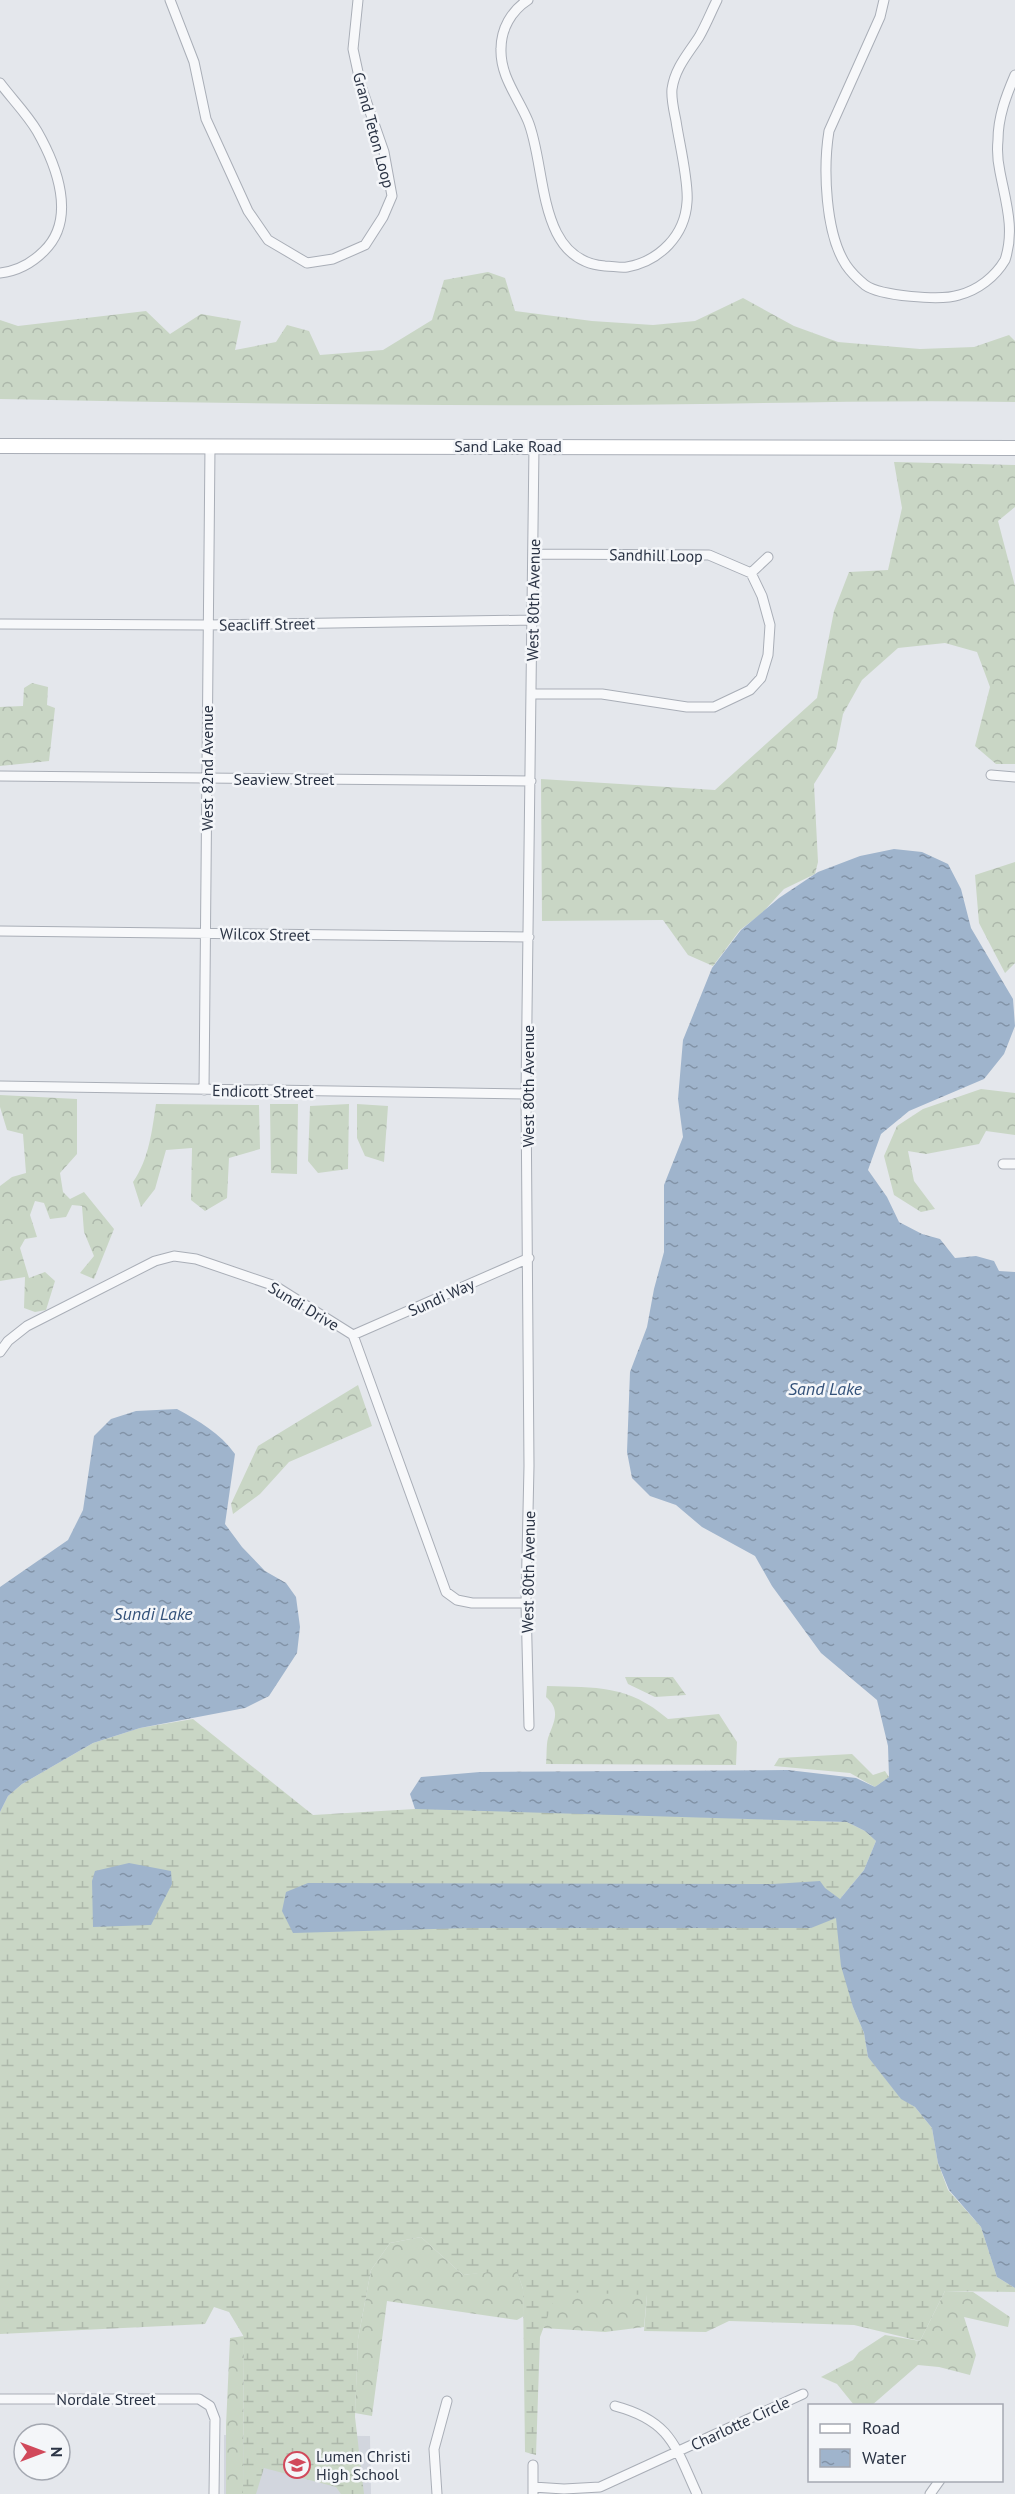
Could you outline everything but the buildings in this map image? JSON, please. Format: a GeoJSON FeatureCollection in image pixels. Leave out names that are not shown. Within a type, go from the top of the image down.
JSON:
{"type":"FeatureCollection","features":[{"type":"Feature","properties":{"kind":"main road","name":"Sand Lake Road"},"geometry":{"type":"LineString","coordinates":[[0,446],[1015,448]]}},
{"type":"Feature","properties":{"kind":"street","name":"Grand Teton Loop"},"geometry":{"type":"LineString","coordinates":[[170,0],[194,62],[206,119],[248,211],[268,240],[307,263],[333,259],[365,245],[383,217],[392,196],[384,152],[361,86],[353,49],[358,0]]}},
{"type":"Feature","properties":{"kind":"street"},"geometry":{"type":"LineString","coordinates":[[528,0],[517,7],[503,30],[500,51],[506,80],[528,122],[546,205],[556,237],[577,256],[593,265],[627,267],[654,257],[672,244],[683,220],[687,201],[672,91],[676,71],[699,36],[717,0]]}},
{"type":"Feature","properties":{"kind":"street"},"geometry":{"type":"LineString","coordinates":[[884,0],[880,16],[829,131],[826,147],[825,181],[835,243],[846,266],[866,285],[881,291],[916,297],[957,296],[985,284],[1005,261],[1014,240],[1012,213],[1000,172],[998,140],[1003,104],[1015,75]]}},
{"type":"Feature","properties":{"kind":"street"},"geometry":{"type":"LineString","coordinates":[[0,83],[37,131],[59,182],[62,213],[55,240],[34,261],[12,272],[0,273]]}},
{"type":"Feature","properties":{"kind":"street","name":"West 82nd Avenue"},"geometry":{"type":"LineString","coordinates":[[204,1090],[210,446]]}},
{"type":"Feature","properties":{"kind":"street","name":"West 80th Avenue"},"geometry":{"type":"LineString","coordinates":[[529,1726],[526,1603],[529,1466],[529,1258],[526,1094],[534,446]]}},
{"type":"Feature","properties":{"kind":"street","name":"Sandhill Loop"},"geometry":{"type":"LineString","coordinates":[[534,554],[709,555],[751,573]]}},
{"type":"Feature","properties":{"kind":"street"},"geometry":{"type":"LineString","coordinates":[[532,694],[602,694],[687,707],[714,707],[750,690],[761,678],[768,656],[770,625],[762,596],[751,573],[768,557]]}},
{"type":"Feature","properties":{"kind":"street","name":"Seacliff Street"},"geometry":{"type":"LineString","coordinates":[[0,624],[208,625],[533,620]]}},
{"type":"Feature","properties":{"kind":"street"},"geometry":{"type":"LineString","coordinates":[[991,775],[1015,777]]}},
{"type":"Feature","properties":{"kind":"street","name":"Seaview Street"},"geometry":{"type":"LineString","coordinates":[[0,776],[531,781]]}},
{"type":"Feature","properties":{"kind":"street","name":"Wilcox Street"},"geometry":{"type":"LineString","coordinates":[[0,931],[529,937]]}},
{"type":"Feature","properties":{"kind":"street","name":"Endicott Street"},"geometry":{"type":"LineString","coordinates":[[0,1086],[526,1094]]}},
{"type":"Feature","properties":{"kind":"street"},"geometry":{"type":"LineString","coordinates":[[1003,1164],[1015,1164]]}},
{"type":"Feature","properties":{"kind":"street","name":"Sundi Drive"},"geometry":{"type":"LineString","coordinates":[[0,1352],[8,1341],[27,1326],[155,1261],[174,1256],[196,1259],[275,1286],[353,1335],[446,1592],[457,1600],[472,1603],[526,1603]]}},
{"type":"Feature","properties":{"kind":"street","name":"Sundi Way"},"geometry":{"type":"LineString","coordinates":[[353,1335],[529,1258]]}},
{"type":"Feature","properties":{"kind":"street","name":"Charlotte Circle"},"geometry":{"type":"LineString","coordinates":[[533,2490],[600,2487],[803,2394]]}},
{"type":"Feature","properties":{"kind":"street","name":"Nordale Street"},"geometry":{"type":"LineString","coordinates":[[0,2399],[199,2399],[210,2406],[215,2419],[214,2494]]}},
{"type":"Feature","properties":{"kind":"street"},"geometry":{"type":"LineString","coordinates":[[437,2494],[434,2449],[447,2401]]}},
{"type":"Feature","properties":{"kind":"street"},"geometry":{"type":"LineString","coordinates":[[615,2406],[653,2420],[664,2431],[697,2494]]}},
{"type":"Feature","properties":{"kind":"street"},"geometry":{"type":"LineString","coordinates":[[533,2465],[533,2490]]}},
{"type":"Feature","properties":{"kind":"street"},"geometry":{"type":"LineString","coordinates":[[930,2494],[939,2482]]}},
{"type":"Feature","properties":{"kind":"shaded area","name":"Lumen Christi High School"},"geometry":{"type":"Polygon","coordinates":[[[224,2435],[370,2436],[371,2494],[224,2494],[224,2435]]]}},
{"type":"Feature","properties":{"kind":"green space"},"geometry":{"type":"Polygon","coordinates":[[[488,272],[505,278],[515,311],[592,321],[653,325],[695,321],[743,298],[794,326],[838,342],[920,349],[974,347],[1009,335],[1015,341],[1015,402],[448,405],[0,399],[0,320],[18,326],[146,311],[170,334],[201,314],[241,321],[235,350],[276,342],[287,325],[309,331],[320,355],[383,350],[432,320],[444,280],[488,272]]]}},
{"type":"Feature","properties":{"kind":"green space"},"geometry":{"type":"Polygon","coordinates":[[[894,462],[1015,465],[1015,507],[998,521],[1015,586],[1015,764],[996,764],[975,746],[990,687],[977,652],[945,643],[898,648],[862,680],[843,714],[836,749],[814,784],[818,862],[815,874],[784,889],[761,914],[740,930],[713,966],[688,955],[663,920],[542,921],[541,779],[715,790],[817,698],[834,611],[849,572],[888,570],[902,508],[894,462]]]}},
{"type":"Feature","properties":{"kind":"green space"},"geometry":{"type":"Polygon","coordinates":[[[32,683],[48,687],[47,705],[55,708],[49,761],[0,766],[0,707],[23,706],[24,688],[32,683]]]}},
{"type":"Feature","properties":{"kind":"green space"},"geometry":{"type":"Polygon","coordinates":[[[1015,862],[1015,963],[1005,973],[979,923],[975,875],[1015,862]]]}},
{"type":"Feature","properties":{"kind":"green space"},"geometry":{"type":"Polygon","coordinates":[[[981,1089],[1015,1093],[1015,1135],[986,1131],[979,1144],[926,1154],[908,1151],[914,1181],[935,1209],[921,1212],[894,1195],[884,1156],[897,1126],[923,1109],[981,1089]]]}},
{"type":"Feature","properties":{"kind":"green space"},"geometry":{"type":"Polygon","coordinates":[[[0,1095],[77,1099],[77,1154],[60,1173],[63,1192],[70,1199],[84,1192],[114,1229],[94,1279],[80,1273],[94,1256],[84,1232],[82,1206],[72,1205],[66,1217],[50,1219],[44,1203],[35,1201],[30,1215],[37,1237],[25,1239],[20,1248],[29,1278],[45,1272],[55,1281],[46,1310],[35,1312],[24,1308],[25,1277],[0,1281],[0,1186],[12,1177],[26,1173],[23,1134],[7,1130],[0,1107],[0,1095]]]}},
{"type":"Feature","properties":{"kind":"green space"},"geometry":{"type":"Polygon","coordinates":[[[156,1104],[259,1105],[260,1149],[229,1158],[227,1198],[205,1211],[191,1200],[192,1148],[166,1150],[155,1189],[141,1207],[133,1182],[146,1154],[156,1104]]]}},
{"type":"Feature","properties":{"kind":"green space"},"geometry":{"type":"Polygon","coordinates":[[[270,1104],[298,1104],[297,1174],[271,1173],[270,1104]]]}},
{"type":"Feature","properties":{"kind":"green space"},"geometry":{"type":"Polygon","coordinates":[[[349,1104],[348,1169],[318,1173],[308,1161],[310,1106],[349,1104]]]}},
{"type":"Feature","properties":{"kind":"green space"},"geometry":{"type":"Polygon","coordinates":[[[357,1104],[388,1106],[384,1162],[365,1156],[357,1138],[357,1104]]]}},
{"type":"Feature","properties":{"kind":"green space"},"geometry":{"type":"Polygon","coordinates":[[[358,1385],[372,1426],[289,1462],[260,1494],[233,1514],[231,1504],[258,1446],[358,1385]]]}},
{"type":"Feature","properties":{"kind":"green space"},"geometry":{"type":"Polygon","coordinates":[[[625,1677],[673,1677],[686,1695],[655,1697],[628,1684],[625,1677]]]}},
{"type":"Feature","properties":{"kind":"green space"},"geometry":{"type":"Polygon","coordinates":[[[547,1686],[611,1690],[639,1699],[668,1719],[719,1714],[737,1742],[736,1765],[546,1764],[547,1741],[555,1717],[554,1707],[546,1697],[547,1686]]]}},
{"type":"Feature","properties":{"kind":"green space"},"geometry":{"type":"Polygon","coordinates":[[[193,1719],[313,1815],[415,1809],[471,1809],[847,1822],[865,1831],[876,1841],[864,1870],[840,1899],[853,2007],[864,2033],[868,2057],[901,2098],[915,2107],[932,2128],[938,2163],[948,2190],[981,2227],[997,2277],[1015,2288],[1015,2292],[945,2291],[920,2341],[854,2325],[729,2321],[706,2332],[644,2331],[647,2295],[557,2292],[540,2337],[536,2455],[525,2452],[523,2289],[516,2269],[463,2275],[421,2237],[390,2243],[371,2270],[358,2339],[355,2417],[364,2494],[341,2494],[336,2487],[264,2468],[256,2494],[243,2494],[244,2337],[229,2312],[214,2307],[205,2324],[0,2334],[0,1812],[8,1796],[22,1784],[93,1743],[140,1728],[193,1719]]]}},
{"type":"Feature","properties":{"kind":"green space"},"geometry":{"type":"Polygon","coordinates":[[[852,1754],[873,1775],[885,1771],[889,1777],[875,1787],[850,1773],[774,1766],[779,1758],[852,1754]]]}},
{"type":"Feature","properties":{"kind":"green space"},"geometry":{"type":"Polygon","coordinates":[[[421,2237],[463,2275],[516,2268],[523,2289],[524,2316],[517,2320],[387,2301],[372,2416],[355,2413],[358,2339],[371,2270],[390,2243],[421,2237]]]}},
{"type":"Feature","properties":{"kind":"green space"},"geometry":{"type":"Polygon","coordinates":[[[972,2255],[647,2295],[644,2327],[605,2332],[543,2328],[556,2292],[576,2258],[972,2255]]]}},
{"type":"Feature","properties":{"kind":"green space"},"geometry":{"type":"Polygon","coordinates":[[[945,2291],[973,2292],[1010,2317],[1008,2327],[964,2317],[976,2355],[970,2375],[939,2367],[918,2365],[873,2404],[853,2404],[837,2384],[821,2377],[853,2360],[859,2352],[885,2335],[920,2341],[945,2291]]]}},
{"type":"Feature","properties":{"kind":"green space"},"geometry":{"type":"Polygon","coordinates":[[[244,2336],[243,2494],[226,2494],[230,2338],[244,2336]]]}},
{"type":"Feature","properties":{"kind":"water","name":"Sand Lake"},"geometry":{"type":"Polygon","coordinates":[[[894,849],[922,852],[948,864],[961,889],[971,928],[1013,999],[1015,1026],[1004,1054],[984,1079],[909,1111],[881,1134],[868,1170],[887,1197],[899,1222],[922,1234],[940,1239],[955,1258],[976,1256],[994,1261],[999,1271],[1015,1272],[1015,2288],[997,2277],[981,2227],[949,2190],[938,2163],[932,2128],[915,2107],[901,2099],[868,2057],[864,2033],[853,2007],[841,1966],[836,1918],[811,1928],[469,1928],[293,1933],[282,1911],[286,1892],[308,1883],[773,1884],[820,1881],[825,1888],[840,1899],[864,1870],[876,1841],[865,1831],[847,1822],[415,1809],[410,1794],[421,1777],[480,1772],[788,1770],[856,1778],[875,1787],[889,1777],[888,1746],[877,1700],[821,1653],[772,1586],[755,1556],[702,1527],[676,1505],[650,1496],[632,1478],[627,1452],[630,1372],[647,1327],[664,1252],[664,1185],[683,1137],[678,1099],[683,1040],[712,968],[741,930],[779,898],[818,872],[860,856],[894,849]]]}},
{"type":"Feature","properties":{"kind":"water","name":"Sundi Lake"},"geometry":{"type":"Polygon","coordinates":[[[177,1409],[216,1434],[235,1454],[225,1524],[242,1547],[265,1571],[286,1583],[296,1597],[300,1627],[297,1653],[269,1696],[245,1708],[140,1728],[93,1743],[22,1784],[8,1796],[0,1812],[0,1587],[68,1540],[83,1510],[94,1436],[111,1419],[136,1411],[177,1409]]]}},
{"type":"Feature","properties":{"kind":"water"},"geometry":{"type":"Polygon","coordinates":[[[129,1863],[171,1871],[172,1884],[151,1925],[93,1927],[92,1881],[95,1871],[129,1863]]]}},
{"type":"Feature","properties":{"kind":"place","name":"Lumen Christi High School"},"geometry":{"type":"Point","coordinates":[297,2465]}}]}
